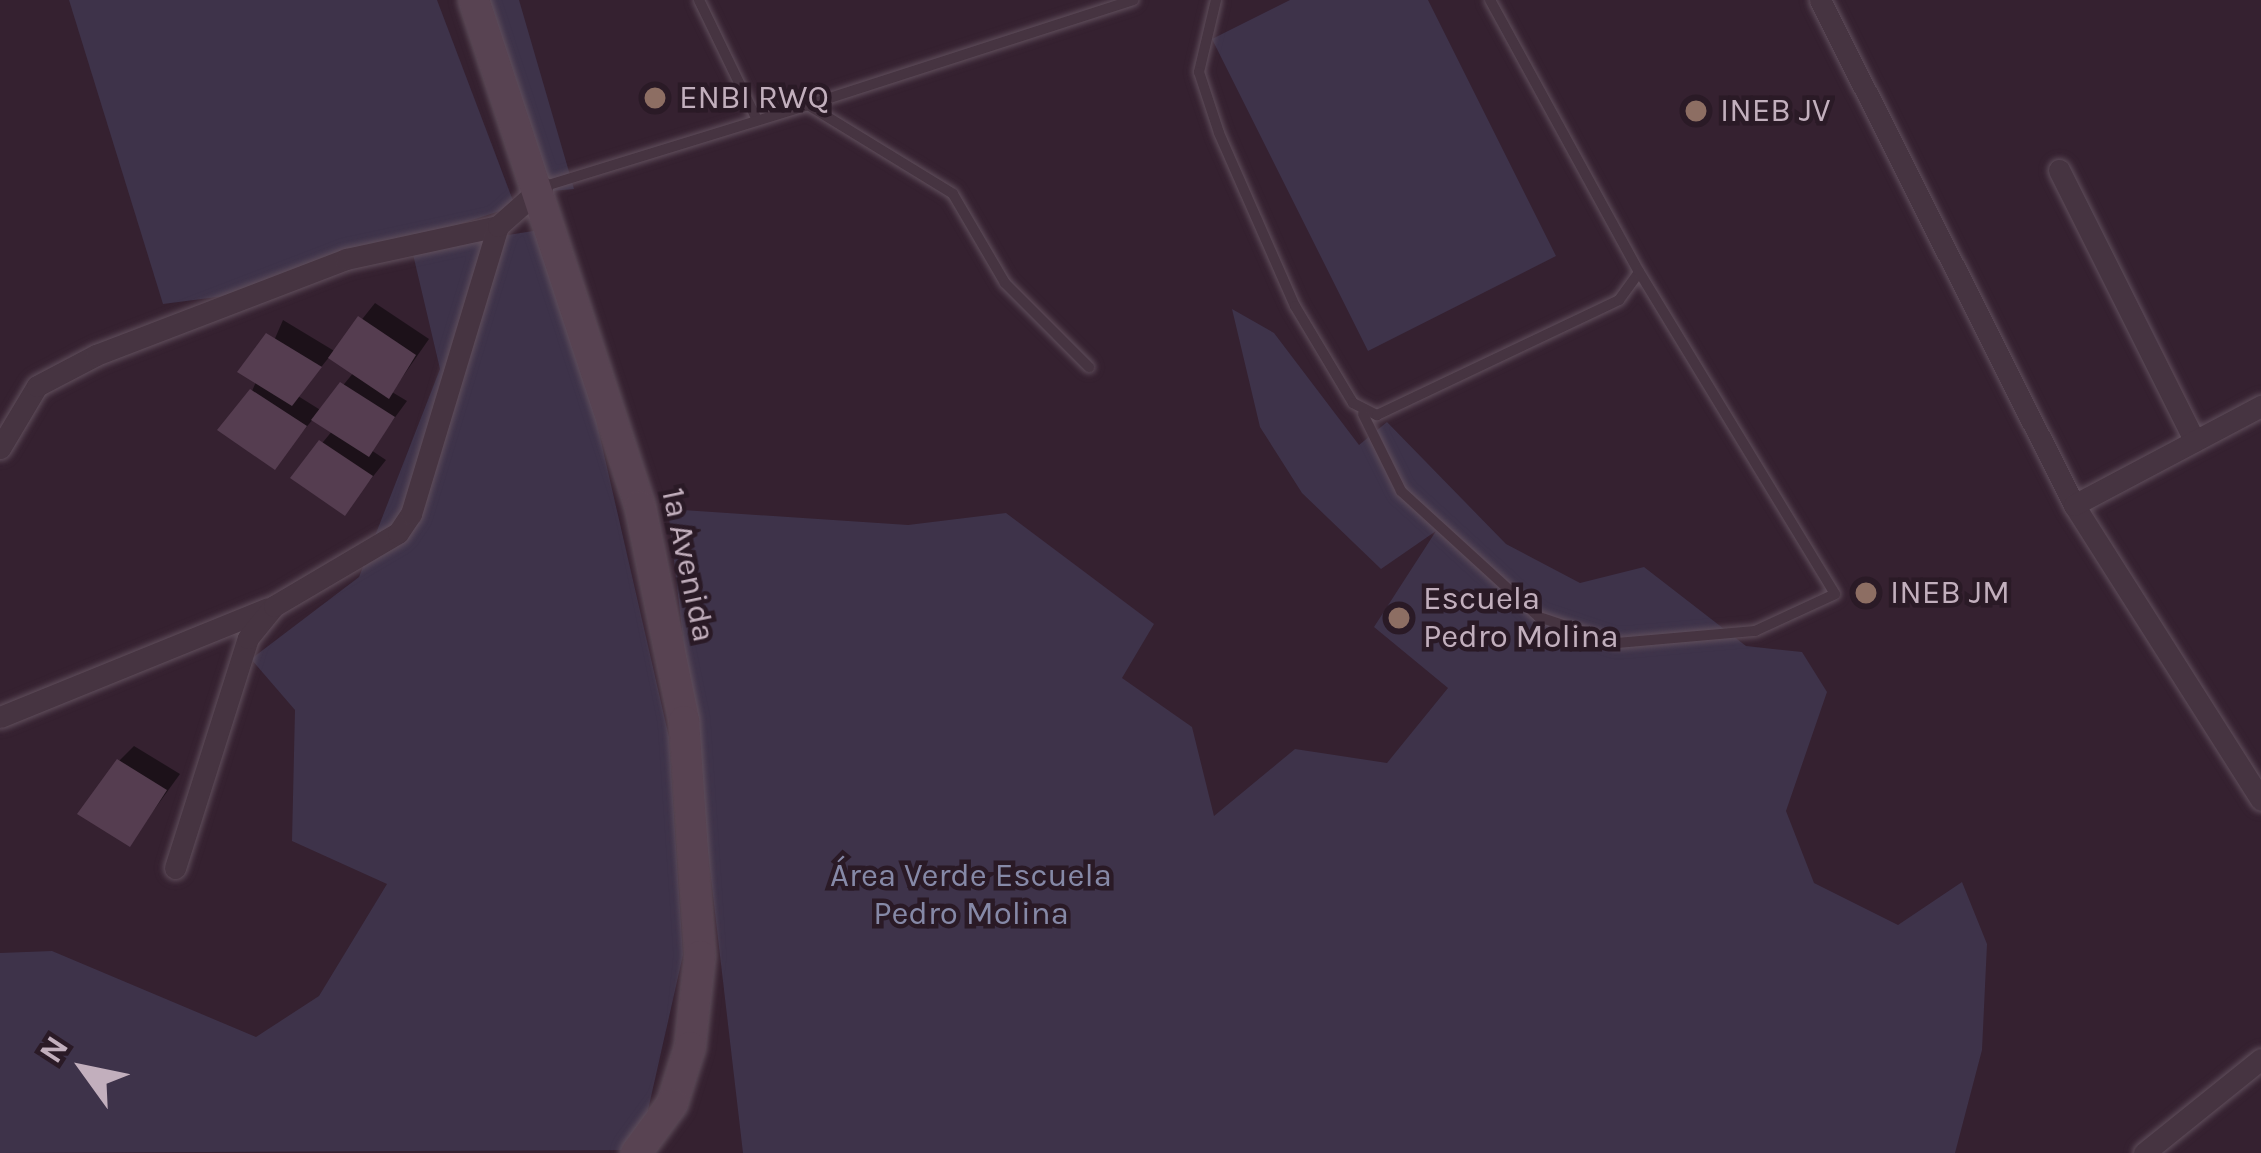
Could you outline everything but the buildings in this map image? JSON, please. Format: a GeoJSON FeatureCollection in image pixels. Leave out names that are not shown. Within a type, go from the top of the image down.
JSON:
{"type":"FeatureCollection","features":[{"type":"Feature","properties":{"kind":"main road","name":"1a Avenida"},"geometry":{"type":"LineString","coordinates":[[474,0],[542,187],[640,506],[684,721],[700,956],[690,1047],[672,1104],[636,1153]]}},
{"type":"Feature","properties":{"kind":"street"},"geometry":{"type":"LineString","coordinates":[[1820,0],[2074,505],[2261,800]]}},
{"type":"Feature","properties":{"kind":"street"},"geometry":{"type":"LineString","coordinates":[[2059,170],[2195,441]]}},
{"type":"Feature","properties":{"kind":"street"},"geometry":{"type":"LineString","coordinates":[[0,448],[38,386],[96,355],[346,260],[498,226],[542,187]]}},
{"type":"Feature","properties":{"kind":"street"},"geometry":{"type":"LineString","coordinates":[[0,717],[274,605],[398,533],[411,514],[498,226]]}},
{"type":"Feature","properties":{"kind":"street"},"geometry":{"type":"LineString","coordinates":[[2074,505],[2261,406]]}},
{"type":"Feature","properties":{"kind":"street"},"geometry":{"type":"LineString","coordinates":[[175,868],[240,657],[274,605]]}},
{"type":"Feature","properties":{"kind":"street"},"geometry":{"type":"LineString","coordinates":[[2144,1153],[2261,1059]]}},
{"type":"Feature","properties":{"kind":"lane"},"geometry":{"type":"LineString","coordinates":[[699,0],[756,118]]}},
{"type":"Feature","properties":{"kind":"lane"},"geometry":{"type":"LineString","coordinates":[[542,187],[1134,0]]}},
{"type":"Feature","properties":{"kind":"lane"},"geometry":{"type":"LineString","coordinates":[[1216,0],[1199,72],[1219,133],[1295,306],[1364,414],[1401,491],[1539,617],[1617,643],[1755,631],[1835,594],[1639,272],[1490,0]]}},
{"type":"Feature","properties":{"kind":"lane"},"geometry":{"type":"LineString","coordinates":[[808,105],[953,194],[1005,283],[1089,367]]}},
{"type":"Feature","properties":{"kind":"lane"},"geometry":{"type":"LineString","coordinates":[[1364,414],[1619,300],[1639,272]]}},
{"type":"Feature","properties":{"kind":"green space"},"geometry":{"type":"Polygon","coordinates":[[[69,0],[437,0],[515,206],[248,293],[163,304],[69,0]]]}},
{"type":"Feature","properties":{"kind":"green space"},"geometry":{"type":"Polygon","coordinates":[[[461,0],[519,0],[574,189],[540,192],[461,0]]]}},
{"type":"Feature","properties":{"kind":"green space"},"geometry":{"type":"Polygon","coordinates":[[[1290,0],[1428,0],[1556,256],[1368,351],[1212,39],[1290,0]]]}},
{"type":"Feature","properties":{"kind":"green space"},"geometry":{"type":"Polygon","coordinates":[[[552,228],[669,737],[683,955],[639,1150],[0,1153],[0,953],[52,951],[256,1037],[319,996],[387,884],[292,841],[295,710],[251,659],[359,577],[440,369],[412,250],[552,228]]]}},
{"type":"Feature","properties":{"kind":"green space","name":"Área Verde Escuela Pedro Molina"},"geometry":{"type":"Polygon","coordinates":[[[1232,309],[1274,333],[1359,445],[1387,422],[1506,544],[1580,583],[1644,567],[1746,646],[1802,652],[1827,692],[1786,811],[1814,883],[1898,925],[1962,882],[1987,944],[1982,1050],[1955,1153],[743,1153],[668,509],[908,525],[1006,513],[1154,624],[1122,678],[1192,727],[1214,816],[1295,749],[1387,763],[1448,688],[1374,627],[1436,531],[1381,569],[1302,493],[1260,427],[1232,309]]]}},
{"type":"Feature","properties":{"kind":"place","name":"ENBI RWQ"},"geometry":{"type":"Point","coordinates":[655,98]}},
{"type":"Feature","properties":{"kind":"place","name":"INEB JV"},"geometry":{"type":"Point","coordinates":[1696,111]}},
{"type":"Feature","properties":{"kind":"place","name":"INEB JM"},"geometry":{"type":"Point","coordinates":[1866,593]}},
{"type":"Feature","properties":{"kind":"place","name":"Escuela Pedro Molina"},"geometry":{"type":"Point","coordinates":[1399,618]}}]}
